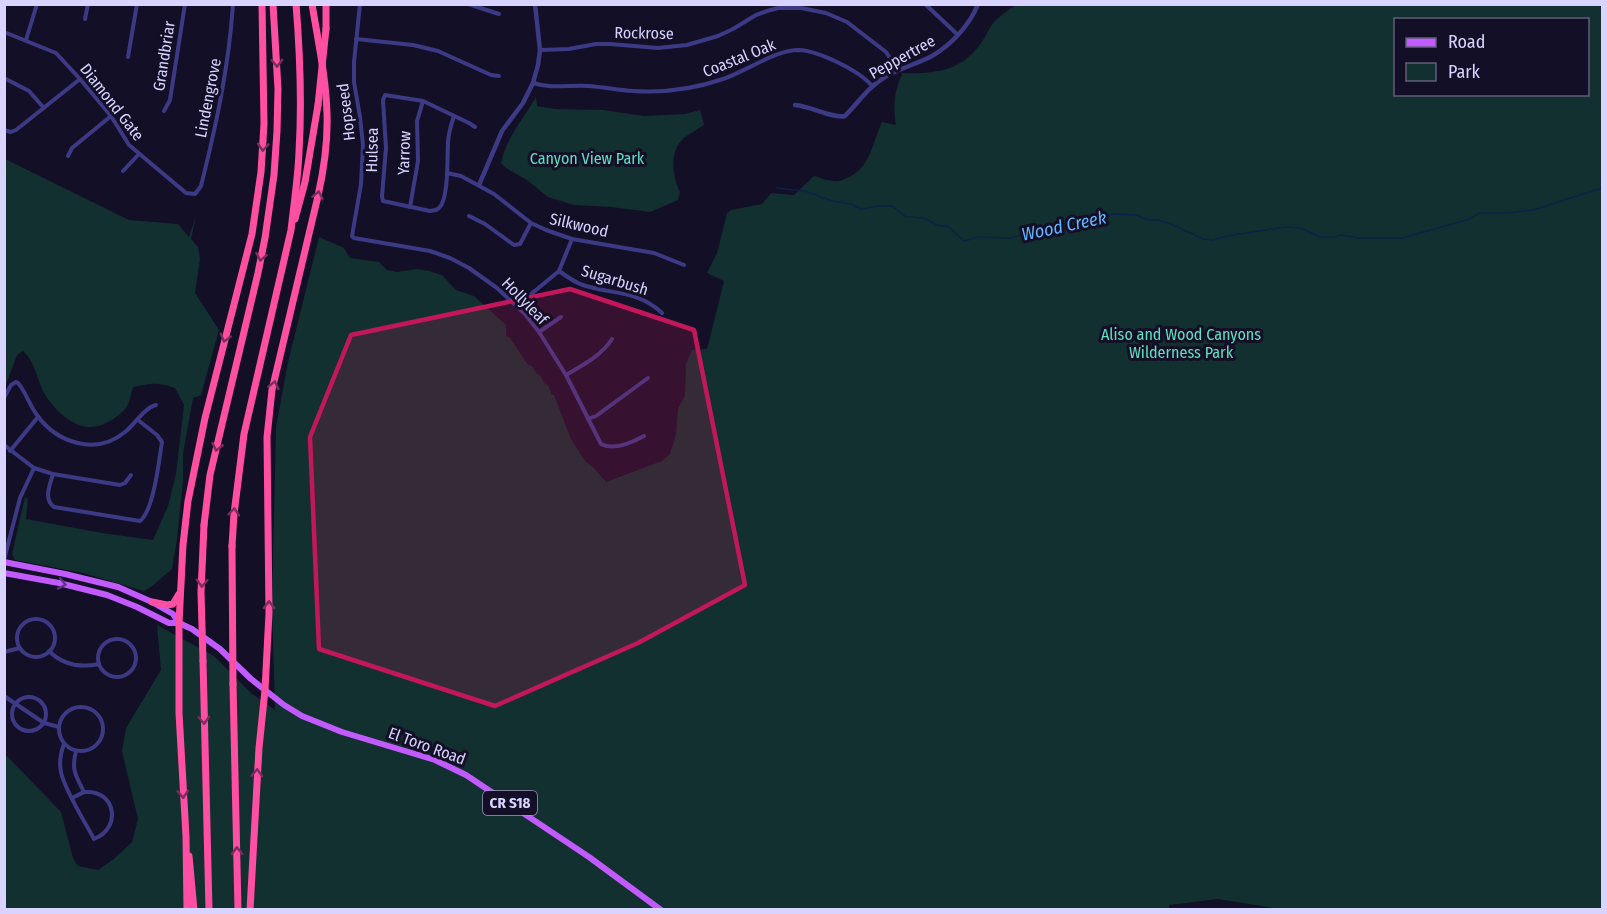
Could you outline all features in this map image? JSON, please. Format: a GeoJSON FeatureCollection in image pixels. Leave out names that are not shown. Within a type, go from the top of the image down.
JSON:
{"type":"FeatureCollection","features":[{"type":"Feature","properties":{"kind":"highway"},"geometry":{"type":"LineString","coordinates":[[187,909],[186,836],[179,713],[179,622],[183,545],[188,501],[208,407],[252,234],[258,193],[264,124],[262,4]]}},
{"type":"Feature","properties":{"kind":"highway"},"geometry":{"type":"LineString","coordinates":[[209,909],[201,592],[204,525],[210,475],[258,273],[274,175],[278,89],[273,4]]}},
{"type":"Feature","properties":{"kind":"highway"},"geometry":{"type":"LineString","coordinates":[[238,909],[232,546],[244,434],[291,230],[300,132],[301,86],[296,4]]}},
{"type":"Feature","properties":{"kind":"highway"},"geometry":{"type":"LineString","coordinates":[[250,909],[269,613],[268,414],[324,170],[327,141],[326,94],[312,4]]}},
{"type":"Feature","properties":{"kind":"highway"},"geometry":{"type":"LineString","coordinates":[[291,230],[305,182],[318,105],[326,29],[326,4]]}},
{"type":"Feature","properties":{"kind":"highway"},"geometry":{"type":"LineString","coordinates":[[152,602],[167,606],[173,604],[180,591]]}},
{"type":"Feature","properties":{"kind":"highway"},"geometry":{"type":"LineString","coordinates":[[186,836],[194,909]]}},
{"type":"Feature","properties":{"kind":"main road","name":"El Toro Road"},"geometry":{"type":"LineString","coordinates":[[4,561],[118,587],[152,602],[173,614],[179,622],[220,649],[265,690],[293,711],[316,723],[342,732],[427,757],[466,775],[589,857],[661,909]]}},
{"type":"Feature","properties":{"kind":"main road","name":"El Toro Road"},"geometry":{"type":"LineString","coordinates":[[4,573],[92,591],[137,607],[169,623],[179,622]]}},
{"type":"Feature","properties":{"kind":"street"},"geometry":{"type":"LineString","coordinates":[[26,40],[37,4]]}},
{"type":"Feature","properties":{"kind":"street"},"geometry":{"type":"LineString","coordinates":[[84,19],[88,4]]}},
{"type":"Feature","properties":{"kind":"street"},"geometry":{"type":"LineString","coordinates":[[128,57],[137,4]]}},
{"type":"Feature","properties":{"kind":"street","name":"Grandbriar"},"geometry":{"type":"LineString","coordinates":[[164,111],[170,100],[185,4]]}},
{"type":"Feature","properties":{"kind":"street","name":"Lindengrove"},"geometry":{"type":"LineString","coordinates":[[195,194],[201,186],[223,92],[233,4]]}},
{"type":"Feature","properties":{"kind":"street","name":"Hopseed"},"geometry":{"type":"LineString","coordinates":[[354,217],[361,184],[363,145],[354,82],[360,4]]}},
{"type":"Feature","properties":{"kind":"street"},"geometry":{"type":"LineString","coordinates":[[468,4],[499,14]]}},
{"type":"Feature","properties":{"kind":"street"},"geometry":{"type":"LineString","coordinates":[[479,185],[502,131],[523,103],[533,83],[540,50],[535,4]]}},
{"type":"Feature","properties":{"kind":"street"},"geometry":{"type":"LineString","coordinates":[[925,4],[958,35]]}},
{"type":"Feature","properties":{"kind":"street","name":"Peppertree"},"geometry":{"type":"LineString","coordinates":[[795,105],[839,117],[845,116],[872,86],[898,70],[932,56],[944,48],[958,35],[978,4]]}},
{"type":"Feature","properties":{"kind":"street","name":"Rockrose"},"geometry":{"type":"LineString","coordinates":[[540,50],[569,49],[596,44],[658,48],[687,45],[718,36],[767,11],[778,8],[801,8],[826,13],[848,22],[886,52],[898,70]]}},
{"type":"Feature","properties":{"kind":"street","name":"Diamond Gate"},"geometry":{"type":"LineString","coordinates":[[4,32],[56,54],[80,78],[111,116],[129,145],[186,193],[195,194]]}},
{"type":"Feature","properties":{"kind":"street"},"geometry":{"type":"LineString","coordinates":[[356,39],[413,45],[438,51],[491,75],[499,76]]}},
{"type":"Feature","properties":{"kind":"street","name":"Coastal Oak"},"geometry":{"type":"LineString","coordinates":[[533,83],[552,87],[586,86],[648,92],[681,90],[727,78],[777,54],[801,50],[812,52],[858,73],[872,86]]}},
{"type":"Feature","properties":{"kind":"street"},"geometry":{"type":"LineString","coordinates":[[4,78],[29,91],[44,108]]}},
{"type":"Feature","properties":{"kind":"street"},"geometry":{"type":"LineString","coordinates":[[4,130],[11,132],[16,130],[80,78]]}},
{"type":"Feature","properties":{"kind":"street","name":"Hulsea"},"geometry":{"type":"LineString","coordinates":[[410,207],[383,201],[386,163],[382,100],[385,95],[423,101]]}},
{"type":"Feature","properties":{"kind":"street"},"geometry":{"type":"LineString","coordinates":[[423,101],[475,127]]}},
{"type":"Feature","properties":{"kind":"street","name":"Yarrow"},"geometry":{"type":"LineString","coordinates":[[410,207],[418,161],[417,121],[423,101]]}},
{"type":"Feature","properties":{"kind":"street"},"geometry":{"type":"LineString","coordinates":[[68,156],[72,147],[111,116]]}},
{"type":"Feature","properties":{"kind":"street"},"geometry":{"type":"LineString","coordinates":[[410,207],[435,210],[441,206],[447,173],[448,141],[454,116]]}},
{"type":"Feature","properties":{"kind":"street"},"geometry":{"type":"LineString","coordinates":[[123,171],[139,154]]}},
{"type":"Feature","properties":{"kind":"street","name":"Silkwood"},"geometry":{"type":"LineString","coordinates":[[447,173],[461,176],[495,194],[531,223],[546,230],[572,239],[654,253],[684,265]]}},
{"type":"Feature","properties":{"kind":"street"},"geometry":{"type":"LineString","coordinates":[[469,216],[485,224],[516,246],[520,244],[531,223]]}},
{"type":"Feature","properties":{"kind":"street","name":"Hollyleaf"},"geometry":{"type":"LineString","coordinates":[[354,217],[351,233],[354,238],[430,251],[450,258],[469,267],[518,307],[539,332],[566,375],[598,441],[605,447],[632,443],[644,436]]}},
{"type":"Feature","properties":{"kind":"street"},"geometry":{"type":"LineString","coordinates":[[518,307],[560,272],[572,239]]}},
{"type":"Feature","properties":{"kind":"street","name":"Sugarbush"},"geometry":{"type":"LineString","coordinates":[[560,272],[580,284],[645,300],[662,313]]}},
{"type":"Feature","properties":{"kind":"street"},"geometry":{"type":"LineString","coordinates":[[539,332],[561,318]]}},
{"type":"Feature","properties":{"kind":"street"},"geometry":{"type":"LineString","coordinates":[[566,375],[589,361],[612,339]]}},
{"type":"Feature","properties":{"kind":"street"},"geometry":{"type":"LineString","coordinates":[[588,419],[596,416],[648,378]]}},
{"type":"Feature","properties":{"kind":"street"},"geometry":{"type":"LineString","coordinates":[[4,398],[11,385],[16,382],[20,384],[38,417],[53,431],[64,438],[88,445],[116,439],[147,409],[156,405]]}},
{"type":"Feature","properties":{"kind":"street"},"geometry":{"type":"LineString","coordinates":[[10,451],[38,417]]}},
{"type":"Feature","properties":{"kind":"street"},"geometry":{"type":"LineString","coordinates":[[53,474],[48,498],[54,507],[140,521],[146,516],[149,506],[157,477],[162,442],[138,420]]}},
{"type":"Feature","properties":{"kind":"street"},"geometry":{"type":"LineString","coordinates":[[4,445],[34,468],[53,474],[120,485],[125,483],[131,475]]}},
{"type":"Feature","properties":{"kind":"street"},"geometry":{"type":"LineString","coordinates":[[4,561],[20,498],[34,468]]}},
{"type":"Feature","properties":{"kind":"street"},"geometry":{"type":"LineString","coordinates":[[32,619],[49,624],[53,629],[55,640],[49,651],[41,656],[32,656],[23,652],[17,637],[22,625],[32,619]]}},
{"type":"Feature","properties":{"kind":"street"},"geometry":{"type":"LineString","coordinates":[[110,640],[127,642],[136,658],[132,669],[123,676],[117,677],[106,674],[99,664],[101,647],[110,640]]}},
{"type":"Feature","properties":{"kind":"street"},"geometry":{"type":"LineString","coordinates":[[4,652],[20,648]]}},
{"type":"Feature","properties":{"kind":"street"},"geometry":{"type":"LineString","coordinates":[[49,651],[55,657],[76,666],[87,667],[99,664]]}},
{"type":"Feature","properties":{"kind":"street"},"geometry":{"type":"LineString","coordinates":[[4,696],[44,723],[59,728]]}},
{"type":"Feature","properties":{"kind":"street"},"geometry":{"type":"LineString","coordinates":[[24,697],[41,701],[46,711],[44,723],[30,731],[20,728],[12,720],[14,704],[24,697]]}},
{"type":"Feature","properties":{"kind":"street"},"geometry":{"type":"LineString","coordinates":[[64,744],[83,752],[96,746],[103,726],[101,719],[91,709],[77,707],[65,714],[59,728],[64,744],[61,775],[72,798],[94,839],[102,836],[110,827],[113,816],[110,804],[96,793],[84,792],[72,798]]}},
{"type":"Feature","properties":{"kind":"street"},"geometry":{"type":"LineString","coordinates":[[76,751],[74,773],[84,792]]}},
{"type":"Feature","properties":{"kind":"highlighted area"},"geometry":{"type":"Polygon","coordinates":[[[570,289],[694,330],[745,585],[638,643],[495,706],[319,649],[310,437],[351,335],[570,289]]]}},
{"type":"Feature","properties":{"kind":"green space","name":"Aliso and Wood Canyons Wilderness Park"},"geometry":{"type":"Polygon","coordinates":[[[1016,5],[1602,5],[1602,909],[1285,910],[1218,899],[1169,905],[1169,910],[5,909],[4,757],[7,756],[61,812],[73,858],[78,866],[98,870],[132,842],[138,819],[122,751],[126,728],[161,670],[157,625],[214,656],[251,693],[275,710],[272,604],[276,427],[288,362],[319,237],[344,248],[350,258],[379,262],[387,270],[397,272],[417,269],[429,271],[442,275],[456,290],[474,296],[506,325],[506,336],[510,338],[528,365],[540,375],[554,395],[571,439],[585,461],[606,482],[662,461],[670,454],[676,435],[678,409],[685,395],[686,363],[692,350],[707,349],[724,281],[707,273],[717,253],[727,213],[731,210],[762,204],[771,193],[794,195],[814,176],[838,181],[855,174],[870,154],[882,122],[896,125],[895,99],[901,73],[935,72],[955,66],[973,53],[993,23],[1016,5]]]}},
{"type":"Feature","properties":{"kind":"green space","name":"Canyon View Park"},"geometry":{"type":"Polygon","coordinates":[[[536,97],[537,106],[555,109],[603,110],[644,116],[685,114],[700,110],[704,125],[679,143],[674,157],[675,179],[680,192],[678,200],[650,212],[574,205],[548,197],[527,180],[506,168],[501,163],[503,154],[536,97]]]}},
{"type":"Feature","properties":{"kind":"green space"},"geometry":{"type":"Polygon","coordinates":[[[5,159],[129,220],[178,224],[189,237],[196,216],[191,239],[198,247],[200,259],[195,293],[219,330],[201,395],[193,398],[183,454],[183,481],[172,569],[144,591],[83,573],[15,560],[12,554],[25,497],[28,499],[26,519],[153,540],[168,506],[176,474],[184,405],[175,388],[154,384],[133,387],[127,407],[116,417],[98,426],[83,426],[68,419],[50,402],[31,361],[23,351],[17,355],[5,387],[5,159]]]}},
{"type":"Feature","properties":{"kind":"waterway","name":"Wood Creek"},"geometry":{"type":"LineString","coordinates":[[777,188],[805,191],[832,201],[852,204],[861,209],[892,206],[906,217],[926,219],[937,225],[949,227],[964,241],[979,237],[1010,238],[1043,228],[1064,229],[1112,214],[1137,215],[1147,220],[1158,220],[1203,239],[1212,240],[1285,227],[1301,228],[1319,237],[1341,235],[1359,238],[1402,238],[1470,219],[1479,213],[1533,210],[1602,188]]}}]}
